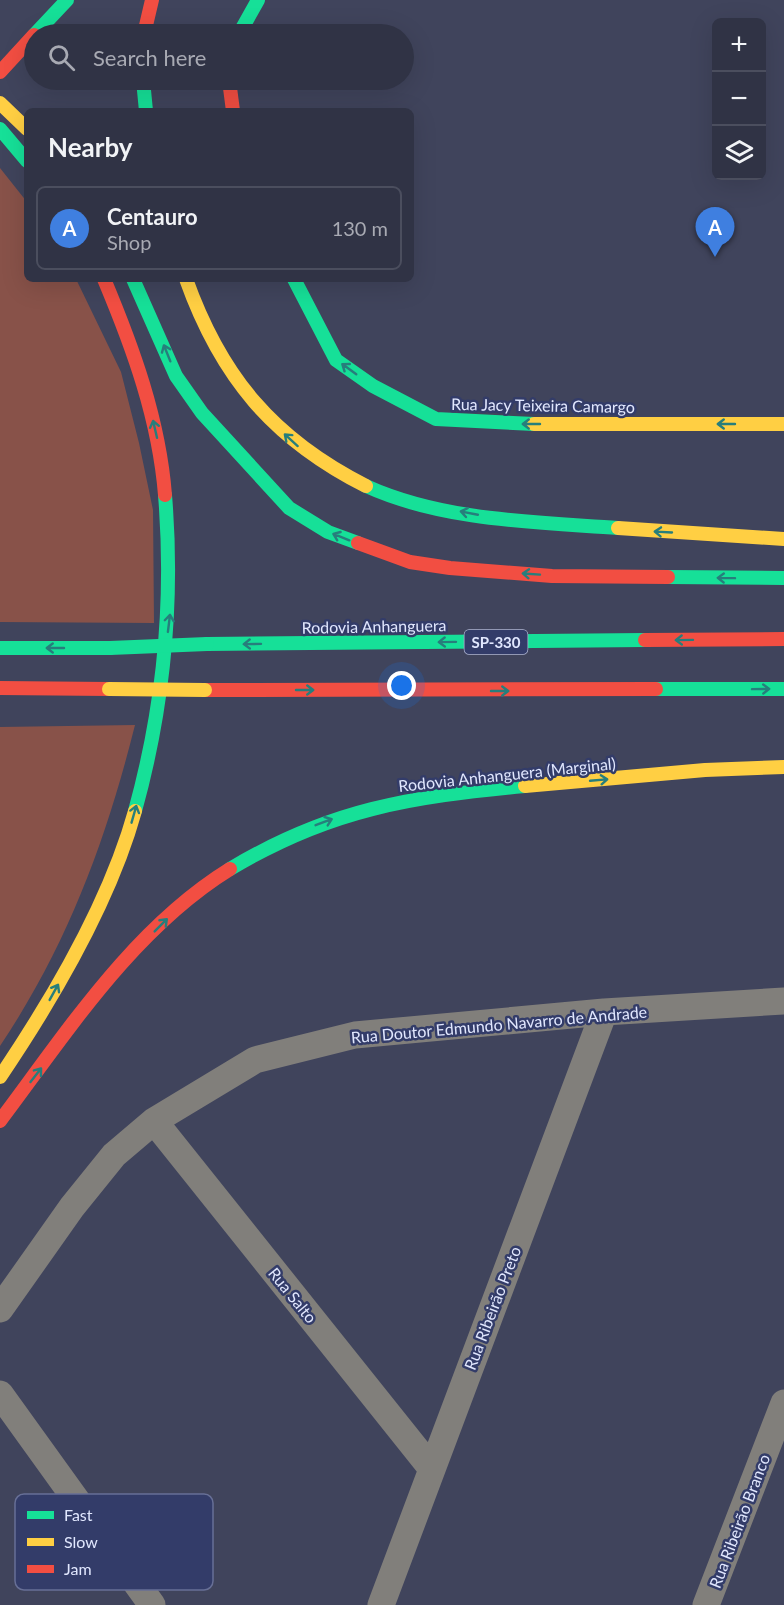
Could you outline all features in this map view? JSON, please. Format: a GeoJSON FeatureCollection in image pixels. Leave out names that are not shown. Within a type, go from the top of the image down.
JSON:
{"type":"FeatureCollection","features":[{"type":"Feature","properties":{"kind":"main road"},"geometry":{"type":"LineString","coordinates":[[45,24],[67,0]]}},
{"type":"Feature","properties":{"kind":"main road"},"geometry":{"type":"LineString","coordinates":[[146,24],[152,0]]}},
{"type":"Feature","properties":{"kind":"main road"},"geometry":{"type":"LineString","coordinates":[[244,24],[258,0]]}},
{"type":"Feature","properties":{"kind":"main road"},"geometry":{"type":"LineString","coordinates":[[0,72],[24,47]]}},
{"type":"Feature","properties":{"kind":"main road"},"geometry":{"type":"LineString","coordinates":[[144,90],[146,108]]}},
{"type":"Feature","properties":{"kind":"main road"},"geometry":{"type":"LineString","coordinates":[[230,90],[233,108]]}},
{"type":"Feature","properties":{"kind":"main road"},"geometry":{"type":"LineString","coordinates":[[0,103],[24,126]]}},
{"type":"Feature","properties":{"kind":"main road"},"geometry":{"type":"LineString","coordinates":[[0,129],[24,157]]}},
{"type":"Feature","properties":{"kind":"main road"},"geometry":{"type":"LineString","coordinates":[[0,1077],[30,1034],[56,989],[109,880],[130,830],[146,773],[158,707],[171,606],[171,547],[166,495],[158,438],[144,383],[127,329],[105,282]]}},
{"type":"Feature","properties":{"kind":"main road"},"geometry":{"type":"LineString","coordinates":[[134,282],[176,376],[202,413],[289,508],[328,532],[410,562],[450,568],[552,576],[784,578]]}},
{"type":"Feature","properties":{"kind":"main road"},"geometry":{"type":"LineString","coordinates":[[187,282],[212,341],[235,380],[254,404],[299,447],[325,466],[364,486],[408,502],[502,519],[784,539]]}},
{"type":"Feature","properties":{"kind":"main road","name":"Rua Jacy Teixeira Camargo"},"geometry":{"type":"LineString","coordinates":[[296,282],[336,360],[373,386],[436,419],[516,424],[784,424]]}},
{"type":"Feature","properties":{"kind":"main road","name":"Rodovia Anhanguera"},"geometry":{"type":"LineString","coordinates":[[0,648],[784,639]]}},
{"type":"Feature","properties":{"kind":"main road"},"geometry":{"type":"LineString","coordinates":[[0,688],[619,691],[784,689]]}},
{"type":"Feature","properties":{"kind":"main road"},"geometry":{"type":"LineString","coordinates":[[619,691],[772,704]]}},
{"type":"Feature","properties":{"kind":"main road","name":"Rodovia Anhanguera (Marginal)"},"geometry":{"type":"LineString","coordinates":[[0,1121],[105,986],[148,938],[191,896],[243,860],[282,838],[351,811],[422,796],[731,767],[784,767]]}},
{"type":"Feature","properties":{"kind":"street","name":"Rua Doutor Edmundo Navarro de Andrade"},"geometry":{"type":"LineString","coordinates":[[0,1309],[72,1207],[114,1155],[154,1121],[255,1060],[355,1035],[604,1012],[784,1001]]}},
{"type":"Feature","properties":{"kind":"street","name":"Rua Ribeirão Preto"},"geometry":{"type":"LineString","coordinates":[[381,1605],[604,1012]]}},
{"type":"Feature","properties":{"kind":"street","name":"Rua Salto"},"geometry":{"type":"LineString","coordinates":[[154,1121],[432,1469]]}},
{"type":"Feature","properties":{"kind":"street"},"geometry":{"type":"LineString","coordinates":[[0,1394],[72,1494]]}},
{"type":"Feature","properties":{"kind":"street","name":"Rua Ribeirão Branco"},"geometry":{"type":"LineString","coordinates":[[706,1605],[784,1403]]}},
{"type":"Feature","properties":{"kind":"street"},"geometry":{"type":"LineString","coordinates":[[141,1590],[152,1605]]}},
{"type":"Feature","properties":{"kind":"shaded area"},"geometry":{"type":"Polygon","coordinates":[[[0,168],[24,198],[24,282],[77,282],[121,372],[153,510],[154,623],[0,622],[0,168]]]}},
{"type":"Feature","properties":{"kind":"shaded area"},"geometry":{"type":"Polygon","coordinates":[[[135,725],[111,810],[82,892],[45,970],[0,1046],[0,727],[135,725]]]}},
{"type":"Feature","properties":{"kind":"traffic: fast"},"geometry":{"type":"LineString","coordinates":[[44,24],[67,0]]}},
{"type":"Feature","properties":{"kind":"traffic: fast"},"geometry":{"type":"LineString","coordinates":[[245,24],[258,0]]}},
{"type":"Feature","properties":{"kind":"traffic: fast"},"geometry":{"type":"LineString","coordinates":[[144,90],[146,108]]}},
{"type":"Feature","properties":{"kind":"traffic: fast"},"geometry":{"type":"LineString","coordinates":[[0,129],[24,157]]}},
{"type":"Feature","properties":{"kind":"traffic: fast"},"geometry":{"type":"LineString","coordinates":[[134,282],[176,376],[202,413],[289,508],[328,532],[358,543]]}},
{"type":"Feature","properties":{"kind":"traffic: fast"},"geometry":{"type":"LineString","coordinates":[[296,282],[336,360],[373,386],[436,419],[534,424]]}},
{"type":"Feature","properties":{"kind":"traffic: fast"},"geometry":{"type":"LineString","coordinates":[[366,486],[396,498],[458,513],[490,518],[618,528]]}},
{"type":"Feature","properties":{"kind":"traffic: fast"},"geometry":{"type":"LineString","coordinates":[[135,811],[153,733],[164,654],[168,576],[165,495]]}},
{"type":"Feature","properties":{"kind":"traffic: fast"},"geometry":{"type":"LineString","coordinates":[[668,577],[784,578]]}},
{"type":"Feature","properties":{"kind":"traffic: fast"},"geometry":{"type":"LineString","coordinates":[[207,644],[645,640]]}},
{"type":"Feature","properties":{"kind":"traffic: fast"},"geometry":{"type":"LineString","coordinates":[[110,648],[207,644]]}},
{"type":"Feature","properties":{"kind":"traffic: fast"},"geometry":{"type":"LineString","coordinates":[[0,648],[110,648]]}},
{"type":"Feature","properties":{"kind":"traffic: fast"},"geometry":{"type":"LineString","coordinates":[[656,689],[784,689]]}},
{"type":"Feature","properties":{"kind":"traffic: fast"},"geometry":{"type":"LineString","coordinates":[[230,869],[302,832],[372,809],[444,795],[525,786]]}},
{"type":"Feature","properties":{"kind":"traffic: slow"},"geometry":{"type":"LineString","coordinates":[[0,103],[24,126]]}},
{"type":"Feature","properties":{"kind":"traffic: slow"},"geometry":{"type":"LineString","coordinates":[[187,282],[216,346],[254,402],[277,426],[304,448],[333,468],[366,486]]}},
{"type":"Feature","properties":{"kind":"traffic: slow"},"geometry":{"type":"LineString","coordinates":[[534,424],[784,424]]}},
{"type":"Feature","properties":{"kind":"traffic: slow"},"geometry":{"type":"LineString","coordinates":[[618,528],[784,539]]}},
{"type":"Feature","properties":{"kind":"traffic: slow"},"geometry":{"type":"LineString","coordinates":[[109,689],[205,690]]}},
{"type":"Feature","properties":{"kind":"traffic: slow"},"geometry":{"type":"LineString","coordinates":[[525,786],[705,770],[784,767]]}},
{"type":"Feature","properties":{"kind":"traffic: slow"},"geometry":{"type":"LineString","coordinates":[[0,1077],[40,1016],[78,949],[111,880],[135,811]]}},
{"type":"Feature","properties":{"kind":"traffic: jam"},"geometry":{"type":"LineString","coordinates":[[146,24],[152,0]]}},
{"type":"Feature","properties":{"kind":"traffic: jam"},"geometry":{"type":"LineString","coordinates":[[0,72],[24,46]]}},
{"type":"Feature","properties":{"kind":"traffic: jam"},"geometry":{"type":"LineString","coordinates":[[230,90],[233,108]]}},
{"type":"Feature","properties":{"kind":"traffic: jam"},"geometry":{"type":"LineString","coordinates":[[105,282],[125,331],[151,411],[165,495]]}},
{"type":"Feature","properties":{"kind":"traffic: jam"},"geometry":{"type":"LineString","coordinates":[[358,543],[410,562],[450,568],[552,576],[668,577]]}},
{"type":"Feature","properties":{"kind":"traffic: jam"},"geometry":{"type":"LineString","coordinates":[[645,640],[784,639]]}},
{"type":"Feature","properties":{"kind":"traffic: jam"},"geometry":{"type":"LineString","coordinates":[[0,688],[109,689]]}},
{"type":"Feature","properties":{"kind":"traffic: jam"},"geometry":{"type":"LineString","coordinates":[[205,690],[656,689]]}},
{"type":"Feature","properties":{"kind":"traffic: jam"},"geometry":{"type":"LineString","coordinates":[[0,1121],[77,1018],[132,952],[195,893],[230,869]]}},
{"type":"Feature","properties":{"kind":"place","name":"Centauro"},"geometry":{"type":"Point","coordinates":[715,257]}}]}
